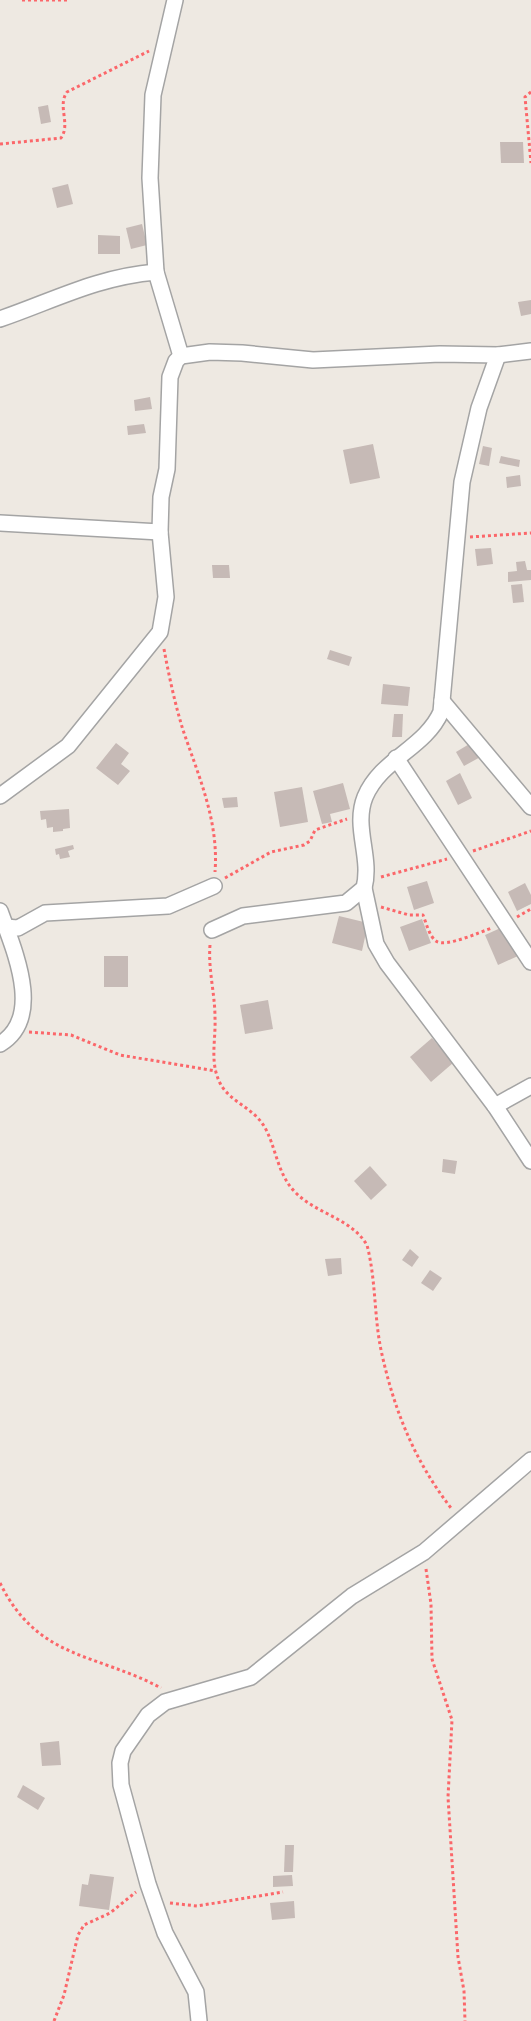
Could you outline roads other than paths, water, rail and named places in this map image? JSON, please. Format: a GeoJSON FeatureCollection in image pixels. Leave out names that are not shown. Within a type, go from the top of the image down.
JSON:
{"type":"FeatureCollection","features":[{"type":"Feature","properties":{"kind":"street"},"geometry":{"type":"LineString","coordinates":[[175,0],[153,95],[150,137],[156,272],[181,356]]}},
{"type":"Feature","properties":{"kind":"street"},"geometry":{"type":"LineString","coordinates":[[0,319],[93,283],[123,275],[156,272]]}},
{"type":"Feature","properties":{"kind":"street"},"geometry":{"type":"LineString","coordinates":[[0,796],[68,746],[160,632],[166,597],[160,532],[162,497],[167,469],[170,377],[176,361],[181,356],[232,353],[313,360],[440,354],[498,355],[531,351]]}},
{"type":"Feature","properties":{"kind":"street"},"geometry":{"type":"LineString","coordinates":[[498,355],[479,408],[462,482],[441,712],[430,731],[396,758],[374,781],[366,794],[361,814],[365,884],[376,944],[387,963],[495,1106],[531,1161]]}},
{"type":"Feature","properties":{"kind":"street"},"geometry":{"type":"LineString","coordinates":[[0,523],[160,532]]}},
{"type":"Feature","properties":{"kind":"street"},"geometry":{"type":"LineString","coordinates":[[442,701],[531,807]]}},
{"type":"Feature","properties":{"kind":"street"},"geometry":{"type":"LineString","coordinates":[[396,758],[458,855],[531,962]]}},
{"type":"Feature","properties":{"kind":"street"},"geometry":{"type":"LineString","coordinates":[[212,930],[243,916],[346,903],[365,884]]}},
{"type":"Feature","properties":{"kind":"street"},"geometry":{"type":"LineString","coordinates":[[2,932],[18,928],[45,913],[168,906],[214,886]]}},
{"type":"Feature","properties":{"kind":"street"},"geometry":{"type":"LineString","coordinates":[[0,911],[2,932],[16,952],[22,982],[21,1017],[16,1033],[0,1044]]}},
{"type":"Feature","properties":{"kind":"street"},"geometry":{"type":"LineString","coordinates":[[495,1106],[531,1086]]}},
{"type":"Feature","properties":{"kind":"street"},"geometry":{"type":"LineString","coordinates":[[199,2021],[196,1992],[165,1933],[148,1884],[121,1785],[120,1763],[123,1751],[148,1715],[165,1702],[177,1696],[251,1677],[352,1596],[424,1552],[531,1460]]}}]}
